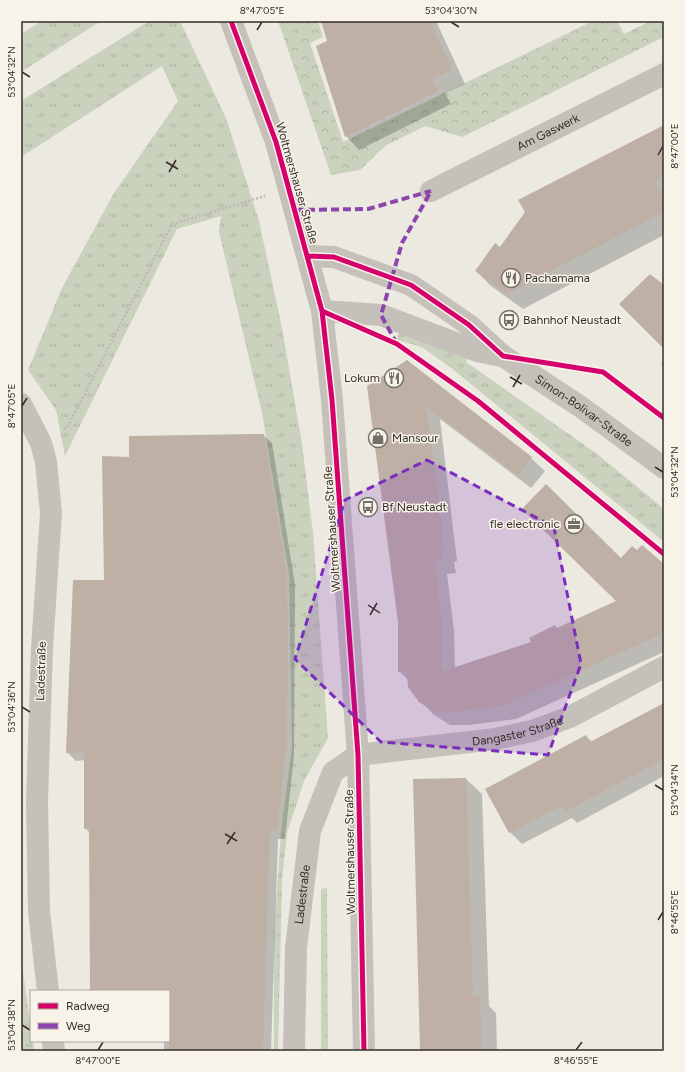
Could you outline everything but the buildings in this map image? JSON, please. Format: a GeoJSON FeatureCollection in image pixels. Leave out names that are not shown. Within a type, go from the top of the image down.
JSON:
{"type":"FeatureCollection","features":[{"type":"Feature","properties":{"kind":"street","name":"Woltmershauser Straße"},"geometry":{"type":"LineString","coordinates":[[230,21],[276,142],[322,311],[332,400],[358,755],[364,1051]]}},
{"type":"Feature","properties":{"kind":"street","name":"Am Gaswerk"},"geometry":{"type":"LineString","coordinates":[[431,191],[664,74]]}},
{"type":"Feature","properties":{"kind":"street","name":"Simon-Bolivar-Straße"},"geometry":{"type":"LineString","coordinates":[[308,256],[334,257],[411,285],[469,325],[502,356],[582,407],[664,468]]}},
{"type":"Feature","properties":{"kind":"street","name":"Simon-Bolivar-Straße"},"geometry":{"type":"LineString","coordinates":[[322,311],[381,315],[477,351],[502,356]]}},
{"type":"Feature","properties":{"kind":"street","name":"Ladestraße"},"geometry":{"type":"LineString","coordinates":[[21,404],[41,443],[46,462],[51,513],[42,648],[37,801],[40,912],[48,990]]}},
{"type":"Feature","properties":{"kind":"street","name":"Dangaster Straße"},"geometry":{"type":"LineString","coordinates":[[358,755],[495,739],[532,731],[570,718],[664,667]]}},
{"type":"Feature","properties":{"kind":"street","name":"Ladestraße"},"geometry":{"type":"LineString","coordinates":[[294,1051],[296,948],[310,831],[333,772],[358,755]]}},
{"type":"Feature","properties":{"kind":"path"},"geometry":{"type":"LineString","coordinates":[[41,443],[68,426],[172,224],[260,198]]}},
{"type":"Feature","properties":{"kind":"highlighted area"},"geometry":{"type":"Polygon","coordinates":[[[427,460],[554,527],[581,664],[548,755],[381,742],[295,659],[345,500],[427,460]]]}},
{"type":"Feature","properties":{"kind":"green space"},"geometry":{"type":"Polygon","coordinates":[[[42,21],[101,21],[21,72],[21,34],[42,21]]]}},
{"type":"Feature","properties":{"kind":"green space"},"geometry":{"type":"Polygon","coordinates":[[[149,21],[180,21],[226,118],[259,221],[282,328],[302,444],[313,533],[328,738],[304,781],[287,833],[282,880],[278,1051],[274,1051],[274,935],[281,832],[292,746],[289,574],[262,413],[219,232],[221,216],[177,229],[65,456],[56,410],[28,370],[62,288],[114,193],[178,101],[162,66],[21,157],[21,101],[149,21]]]}},
{"type":"Feature","properties":{"kind":"green space"},"geometry":{"type":"Polygon","coordinates":[[[278,21],[318,21],[323,37],[310,43],[343,142],[593,21],[617,21],[624,34],[651,21],[664,21],[664,37],[462,137],[425,126],[385,146],[360,170],[331,175],[278,21]]]}},
{"type":"Feature","properties":{"kind":"green space"},"geometry":{"type":"Polygon","coordinates":[[[400,329],[468,354],[466,362],[596,453],[664,509],[664,542],[455,371],[422,347],[397,340],[400,329]]]}},
{"type":"Feature","properties":{"kind":"green space"},"geometry":{"type":"Polygon","coordinates":[[[327,888],[328,1051],[321,1051],[321,889],[327,888]]]}},
{"type":"Feature","properties":{"kind":"green space"},"geometry":{"type":"Polygon","coordinates":[[[21,958],[30,1021],[30,1042],[33,1042],[34,1051],[21,1051],[21,958]]]}},
{"type":"Feature","properties":{"kind":"marked path"},"geometry":{"type":"LineString","coordinates":[[295,210],[368,209],[431,191]]}},
{"type":"Feature","properties":{"kind":"marked path"},"geometry":{"type":"LineString","coordinates":[[397,344],[381,315],[402,243],[431,191]]}},
{"type":"Feature","properties":{"kind":"cycle path"},"geometry":{"type":"LineString","coordinates":[[231,21],[276,142],[322,311],[332,400],[358,755],[364,1051]]}},
{"type":"Feature","properties":{"kind":"cycle path"},"geometry":{"type":"LineString","coordinates":[[308,256],[334,257],[411,285],[469,325],[503,356],[603,372],[664,418]]}},
{"type":"Feature","properties":{"kind":"cycle path"},"geometry":{"type":"LineString","coordinates":[[322,311],[397,344],[478,401],[664,554]]}},
{"type":"Feature","properties":{"kind":"place","name":"Pachamama"},"geometry":{"type":"Point","coordinates":[511,278]}},
{"type":"Feature","properties":{"kind":"place","name":"Bahnhof Neustadt"},"geometry":{"type":"Point","coordinates":[509,320]}},
{"type":"Feature","properties":{"kind":"place","name":"Lokum"},"geometry":{"type":"Point","coordinates":[394,378]}},
{"type":"Feature","properties":{"kind":"place","name":"Mansour"},"geometry":{"type":"Point","coordinates":[378,438]}},
{"type":"Feature","properties":{"kind":"place","name":"Bf Neustadt"},"geometry":{"type":"Point","coordinates":[368,507]}},
{"type":"Feature","properties":{"kind":"place","name":"fle electronic"},"geometry":{"type":"Point","coordinates":[574,524]}}]}
